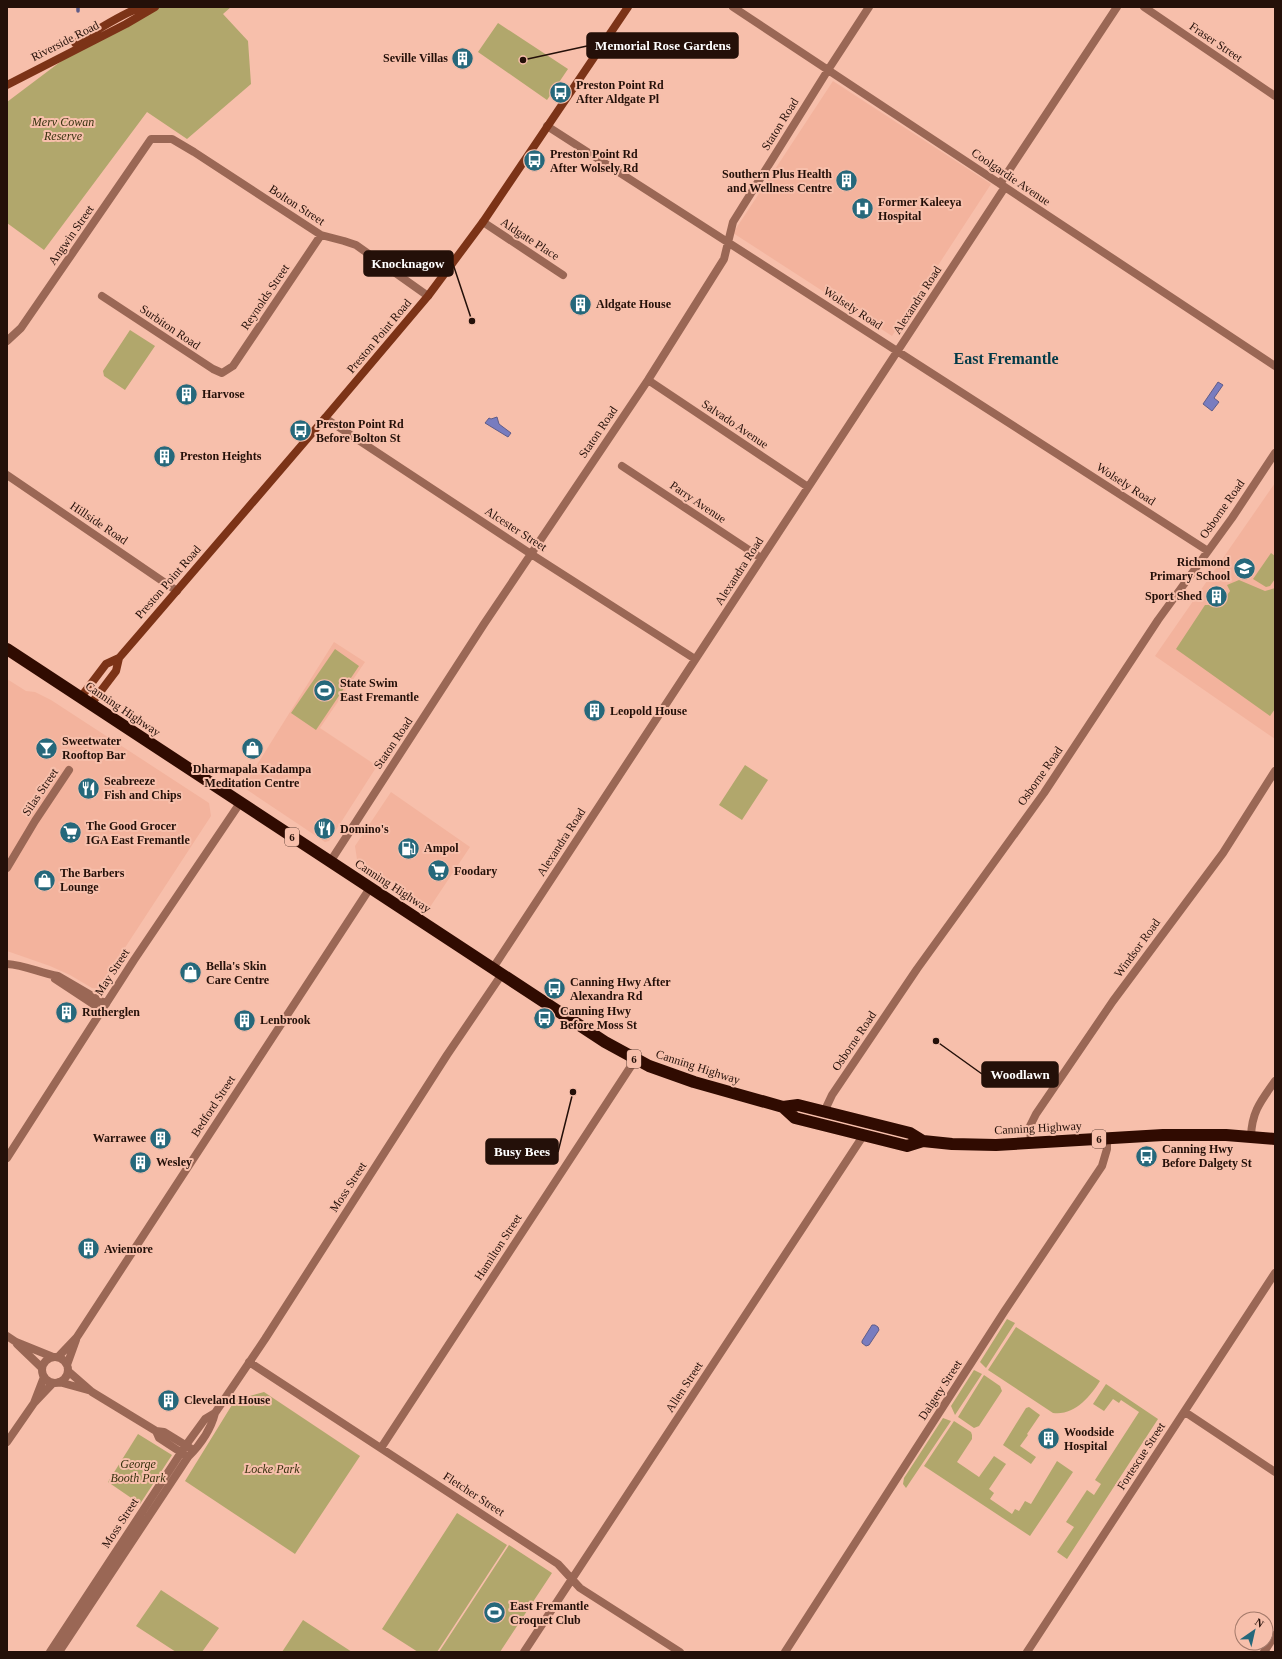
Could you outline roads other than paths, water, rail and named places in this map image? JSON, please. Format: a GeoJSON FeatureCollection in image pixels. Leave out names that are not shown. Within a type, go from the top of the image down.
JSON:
{"type":"FeatureCollection","features":[{"type":"Feature","properties":{"kind":"highway","name":"Canning Highway"},"geometry":{"type":"LineString","coordinates":[[7,650],[92,704],[110,718],[608,1044],[635,1060],[655,1069],[694,1082],[783,1107],[798,1105],[910,1133],[923,1141]]}},
{"type":"Feature","properties":{"kind":"highway","name":"Canning Highway"},"geometry":{"type":"LineString","coordinates":[[783,1107],[795,1118],[907,1146],[923,1141],[952,1144],[996,1145],[1163,1136],[1251,1136],[1275,1139]]}},
{"type":"Feature","properties":{"kind":"main road","name":"Riverside Road"},"geometry":{"type":"LineString","coordinates":[[7,78],[96,32],[116,18],[140,7]]}},
{"type":"Feature","properties":{"kind":"main road","name":"Riverside Road"},"geometry":{"type":"LineString","coordinates":[[7,85],[62,55],[126,24],[155,7]]}},
{"type":"Feature","properties":{"kind":"main road","name":"Preston Point Road"},"geometry":{"type":"LineString","coordinates":[[81,697],[106,664],[119,658],[177,591],[428,296],[483,222],[628,7]]}},
{"type":"Feature","properties":{"kind":"main road","name":"Preston Point Road"},"geometry":{"type":"LineString","coordinates":[[92,704],[116,671],[119,658]]}},
{"type":"Feature","properties":{"kind":"street","name":"Coolgardie Avenue"},"geometry":{"type":"LineString","coordinates":[[733,7],[1275,366]]}},
{"type":"Feature","properties":{"kind":"street","name":"Staton Road"},"geometry":{"type":"LineString","coordinates":[[330,862],[531,554],[648,380],[724,259],[733,222],[869,7]]}},
{"type":"Feature","properties":{"kind":"street","name":"Alexandra Road"},"geometry":{"type":"LineString","coordinates":[[497,971],[695,659],[898,351],[1117,7]]}},
{"type":"Feature","properties":{"kind":"street","name":"Fraser Street"},"geometry":{"type":"LineString","coordinates":[[1144,7],[1275,96]]}},
{"type":"Feature","properties":{"kind":"street","name":"Wolsely Road"},"geometry":{"type":"LineString","coordinates":[[547,126],[1208,551]]}},
{"type":"Feature","properties":{"kind":"street","name":"Bolton Street"},"geometry":{"type":"LineString","coordinates":[[151,139],[172,139],[321,235],[344,240],[356,245],[428,296]]}},
{"type":"Feature","properties":{"kind":"street","name":"Angwin Street"},"geometry":{"type":"LineString","coordinates":[[7,341],[21,328],[151,139]]}},
{"type":"Feature","properties":{"kind":"street","name":"Aldgate Place"},"geometry":{"type":"LineString","coordinates":[[483,222],[563,275]]}},
{"type":"Feature","properties":{"kind":"street","name":"Reynolds Street"},"geometry":{"type":"LineString","coordinates":[[226,372],[233,366],[321,235]]}},
{"type":"Feature","properties":{"kind":"street","name":"Surbiton Road"},"geometry":{"type":"LineString","coordinates":[[102,296],[213,369],[222,373],[226,372]]}},
{"type":"Feature","properties":{"kind":"street","name":"Salvado Avenue"},"geometry":{"type":"LineString","coordinates":[[648,380],[808,487]]}},
{"type":"Feature","properties":{"kind":"street","name":"Alcester Street"},"geometry":{"type":"LineString","coordinates":[[325,418],[531,554],[695,659]]}},
{"type":"Feature","properties":{"kind":"street","name":"Osborne Road"},"geometry":{"type":"LineString","coordinates":[[824,1112],[832,1095],[917,970],[1044,793],[1158,620],[1232,518],[1275,453]]}},
{"type":"Feature","properties":{"kind":"street","name":"Parry Avenue"},"geometry":{"type":"LineString","coordinates":[[622,466],[761,558]]}},
{"type":"Feature","properties":{"kind":"street","name":"Hillside Road"},"geometry":{"type":"LineString","coordinates":[[7,475],[177,591]]}},
{"type":"Feature","properties":{"kind":"street","name":"Silas Street"},"geometry":{"type":"LineString","coordinates":[[7,868],[35,821],[69,770]]}},
{"type":"Feature","properties":{"kind":"street","name":"Windsor Road"},"geometry":{"type":"LineString","coordinates":[[1030,1143],[1030,1126],[1036,1114],[1113,1000],[1223,853],[1275,771]]}},
{"type":"Feature","properties":{"kind":"street","name":"May Street"},"geometry":{"type":"LineString","coordinates":[[7,1158],[104,1007],[240,803]]}},
{"type":"Feature","properties":{"kind":"street","name":"Bedford Street"},"geometry":{"type":"LineString","coordinates":[[55,1357],[77,1337],[370,888]]}},
{"type":"Feature","properties":{"kind":"street"},"geometry":{"type":"LineString","coordinates":[[7,958],[10,964],[58,976],[66,980],[104,1007]]}},
{"type":"Feature","properties":{"kind":"street","name":"Moss Street"},"geometry":{"type":"LineString","coordinates":[[59,1652],[187,1451],[205,1419],[215,1413],[249,1362],[443,1062],[497,971]]}},
{"type":"Feature","properties":{"kind":"street","name":"Hamilton Street"},"geometry":{"type":"LineString","coordinates":[[381,1448],[635,1060]]}},
{"type":"Feature","properties":{"kind":"street"},"geometry":{"type":"LineString","coordinates":[[1251,1136],[1252,1122],[1258,1106],[1275,1081]]}},
{"type":"Feature","properties":{"kind":"street","name":"Allen Street"},"geometry":{"type":"LineString","coordinates":[[524,1652],[863,1136]]}},
{"type":"Feature","properties":{"kind":"street","name":"Dalgety Street"},"geometry":{"type":"LineString","coordinates":[[785,1652],[1004,1312],[1102,1166],[1107,1149],[1107,1139]]}},
{"type":"Feature","properties":{"kind":"street","name":"Fortescue Street"},"geometry":{"type":"LineString","coordinates":[[1027,1652],[1275,1273]]}},
{"type":"Feature","properties":{"kind":"street"},"geometry":{"type":"LineString","coordinates":[[7,1336],[16,1342],[42,1368],[44,1377],[34,1403]]}},
{"type":"Feature","properties":{"kind":"street","name":"Bedford Street"},"geometry":{"type":"LineString","coordinates":[[67,1368],[77,1337]]}},
{"type":"Feature","properties":{"kind":"street"},"geometry":{"type":"LineString","coordinates":[[16,1342],[64,1361],[67,1368],[92,1392],[156,1431],[160,1438],[187,1451]]}},
{"type":"Feature","properties":{"kind":"street"},"geometry":{"type":"LineString","coordinates":[[42,1368],[46,1361],[55,1357]]}},
{"type":"Feature","properties":{"kind":"street","name":"Fletcher Street"},"geometry":{"type":"LineString","coordinates":[[249,1362],[558,1564],[580,1588],[680,1652]]}},
{"type":"Feature","properties":{"kind":"street"},"geometry":{"type":"LineString","coordinates":[[7,1442],[34,1403],[56,1383],[65,1378],[67,1368]]}},
{"type":"Feature","properties":{"kind":"street"},"geometry":{"type":"LineString","coordinates":[[44,1377],[56,1383],[92,1392]]}},
{"type":"Feature","properties":{"kind":"street"},"geometry":{"type":"LineString","coordinates":[[1185,1412],[1275,1472]]}},
{"type":"Feature","properties":{"kind":"street","name":"Moss Street"},"geometry":{"type":"LineString","coordinates":[[50,1652],[187,1451]]}},
{"type":"Feature","properties":{"kind":"street"},"geometry":{"type":"LineString","coordinates":[[1264,1652],[1275,1634]]}},
{"type":"Feature","properties":{"kind":"water"},"geometry":{"type":"Polygon","coordinates":[[[1218,382],[1223,385],[1214,398],[1219,402],[1212,411],[1203,404],[1218,382]]]}},
{"type":"Feature","properties":{"kind":"water"},"geometry":{"type":"Polygon","coordinates":[[[497,417],[499,424],[511,433],[508,437],[485,423],[489,418],[491,419],[497,417]]]}},
{"type":"Feature","properties":{"kind":"water"},"geometry":{"type":"Polygon","coordinates":[[[872,1325],[878,1327],[879,1330],[869,1345],[866,1346],[862,1343],[862,1341],[872,1325]]]}},
{"type":"Feature","properties":{"kind":"place","name":"Seville Villas"},"geometry":{"type":"Point","coordinates":[463,58]}},
{"type":"Feature","properties":{"kind":"place","name":"Memorial Rose Gardens"},"geometry":{"type":"Point","coordinates":[523,60]}},
{"type":"Feature","properties":{"kind":"place","name":"Preston Point Rd After Aldgate Pl"},"geometry":{"type":"Point","coordinates":[560,92]}},
{"type":"Feature","properties":{"kind":"place","name":"Preston Point Rd After Wolsely Rd"},"geometry":{"type":"Point","coordinates":[535,161]}},
{"type":"Feature","properties":{"kind":"place","name":"Southern Plus Health and Wellness Centre"},"geometry":{"type":"Point","coordinates":[847,181]}},
{"type":"Feature","properties":{"kind":"place","name":"Former Kaleeya Hospital"},"geometry":{"type":"Point","coordinates":[862,209]}},
{"type":"Feature","properties":{"kind":"place","name":"Aldgate House"},"geometry":{"type":"Point","coordinates":[580,304]}},
{"type":"Feature","properties":{"kind":"place","name":"Knocknagow"},"geometry":{"type":"Point","coordinates":[472,321]}},
{"type":"Feature","properties":{"kind":"place","name":"Harvose"},"geometry":{"type":"Point","coordinates":[186,394]}},
{"type":"Feature","properties":{"kind":"place","name":"Preston Point Rd Before Bolton St"},"geometry":{"type":"Point","coordinates":[301,431]}},
{"type":"Feature","properties":{"kind":"place","name":"Preston Heights"},"geometry":{"type":"Point","coordinates":[164,456]}},
{"type":"Feature","properties":{"kind":"place","name":"Richmond Primary School"},"geometry":{"type":"Point","coordinates":[1245,569]}},
{"type":"Feature","properties":{"kind":"place","name":"Sport Shed"},"geometry":{"type":"Point","coordinates":[1217,596]}},
{"type":"Feature","properties":{"kind":"place","name":"State Swim East Fremantle"},"geometry":{"type":"Point","coordinates":[325,690]}},
{"type":"Feature","properties":{"kind":"place","name":"Leopold House"},"geometry":{"type":"Point","coordinates":[595,711]}},
{"type":"Feature","properties":{"kind":"place","name":"Sweetwater Rooftop Bar"},"geometry":{"type":"Point","coordinates":[47,748]}},
{"type":"Feature","properties":{"kind":"place","name":"Dharmapala Kadampa Meditation Centre"},"geometry":{"type":"Point","coordinates":[252,748]}},
{"type":"Feature","properties":{"kind":"place","name":"Seabreeze Fish and Chips"},"geometry":{"type":"Point","coordinates":[88,788]}},
{"type":"Feature","properties":{"kind":"place","name":"Domino's"},"geometry":{"type":"Point","coordinates":[325,829]}},
{"type":"Feature","properties":{"kind":"place","name":"The Good Grocer IGA East Fremantle"},"geometry":{"type":"Point","coordinates":[70,833]}},
{"type":"Feature","properties":{"kind":"place","name":"Ampol"},"geometry":{"type":"Point","coordinates":[408,848]}},
{"type":"Feature","properties":{"kind":"place","name":"Foodary"},"geometry":{"type":"Point","coordinates":[438,871]}},
{"type":"Feature","properties":{"kind":"place","name":"The Barbers Lounge"},"geometry":{"type":"Point","coordinates":[44,880]}},
{"type":"Feature","properties":{"kind":"place","name":"Bella's Skin Care Centre"},"geometry":{"type":"Point","coordinates":[190,973]}},
{"type":"Feature","properties":{"kind":"place","name":"Canning Hwy After Alexandra Rd"},"geometry":{"type":"Point","coordinates":[554,989]}},
{"type":"Feature","properties":{"kind":"place","name":"Rutherglen"},"geometry":{"type":"Point","coordinates":[66,1012]}},
{"type":"Feature","properties":{"kind":"place","name":"Canning Hwy Before Moss St"},"geometry":{"type":"Point","coordinates":[544,1018]}},
{"type":"Feature","properties":{"kind":"place","name":"Lenbrook"},"geometry":{"type":"Point","coordinates":[244,1020]}},
{"type":"Feature","properties":{"kind":"place","name":"Woodlawn"},"geometry":{"type":"Point","coordinates":[936,1041]}},
{"type":"Feature","properties":{"kind":"place","name":"Busy Bees"},"geometry":{"type":"Point","coordinates":[573,1092]}},
{"type":"Feature","properties":{"kind":"place","name":"Warrawee"},"geometry":{"type":"Point","coordinates":[161,1138]}},
{"type":"Feature","properties":{"kind":"place","name":"Canning Hwy Before Dalgety St"},"geometry":{"type":"Point","coordinates":[1147,1156]}},
{"type":"Feature","properties":{"kind":"place","name":"Wesley"},"geometry":{"type":"Point","coordinates":[141,1162]}},
{"type":"Feature","properties":{"kind":"place","name":"Aviemore"},"geometry":{"type":"Point","coordinates":[89,1249]}},
{"type":"Feature","properties":{"kind":"place","name":"Cleveland House"},"geometry":{"type":"Point","coordinates":[168,1400]}},
{"type":"Feature","properties":{"kind":"place","name":"Woodside Hospital"},"geometry":{"type":"Point","coordinates":[1048,1439]}},
{"type":"Feature","properties":{"kind":"place","name":"East Fremantle Croquet Club"},"geometry":{"type":"Point","coordinates":[495,1613]}},
{"type":"Feature","properties":{"kind":"district","name":"East Fremantle"},"geometry":{"type":"Point","coordinates":[1006,358]}},
{"type":"Feature","properties":{"kind":"park label","name":"Merv Cowan Reserve"},"geometry":{"type":"Point","coordinates":[63,129]}},
{"type":"Feature","properties":{"kind":"park label","name":"Locke Park"},"geometry":{"type":"Point","coordinates":[272,1469]}},
{"type":"Feature","properties":{"kind":"park label","name":"George Booth Park"},"geometry":{"type":"Point","coordinates":[138,1471]}}]}
